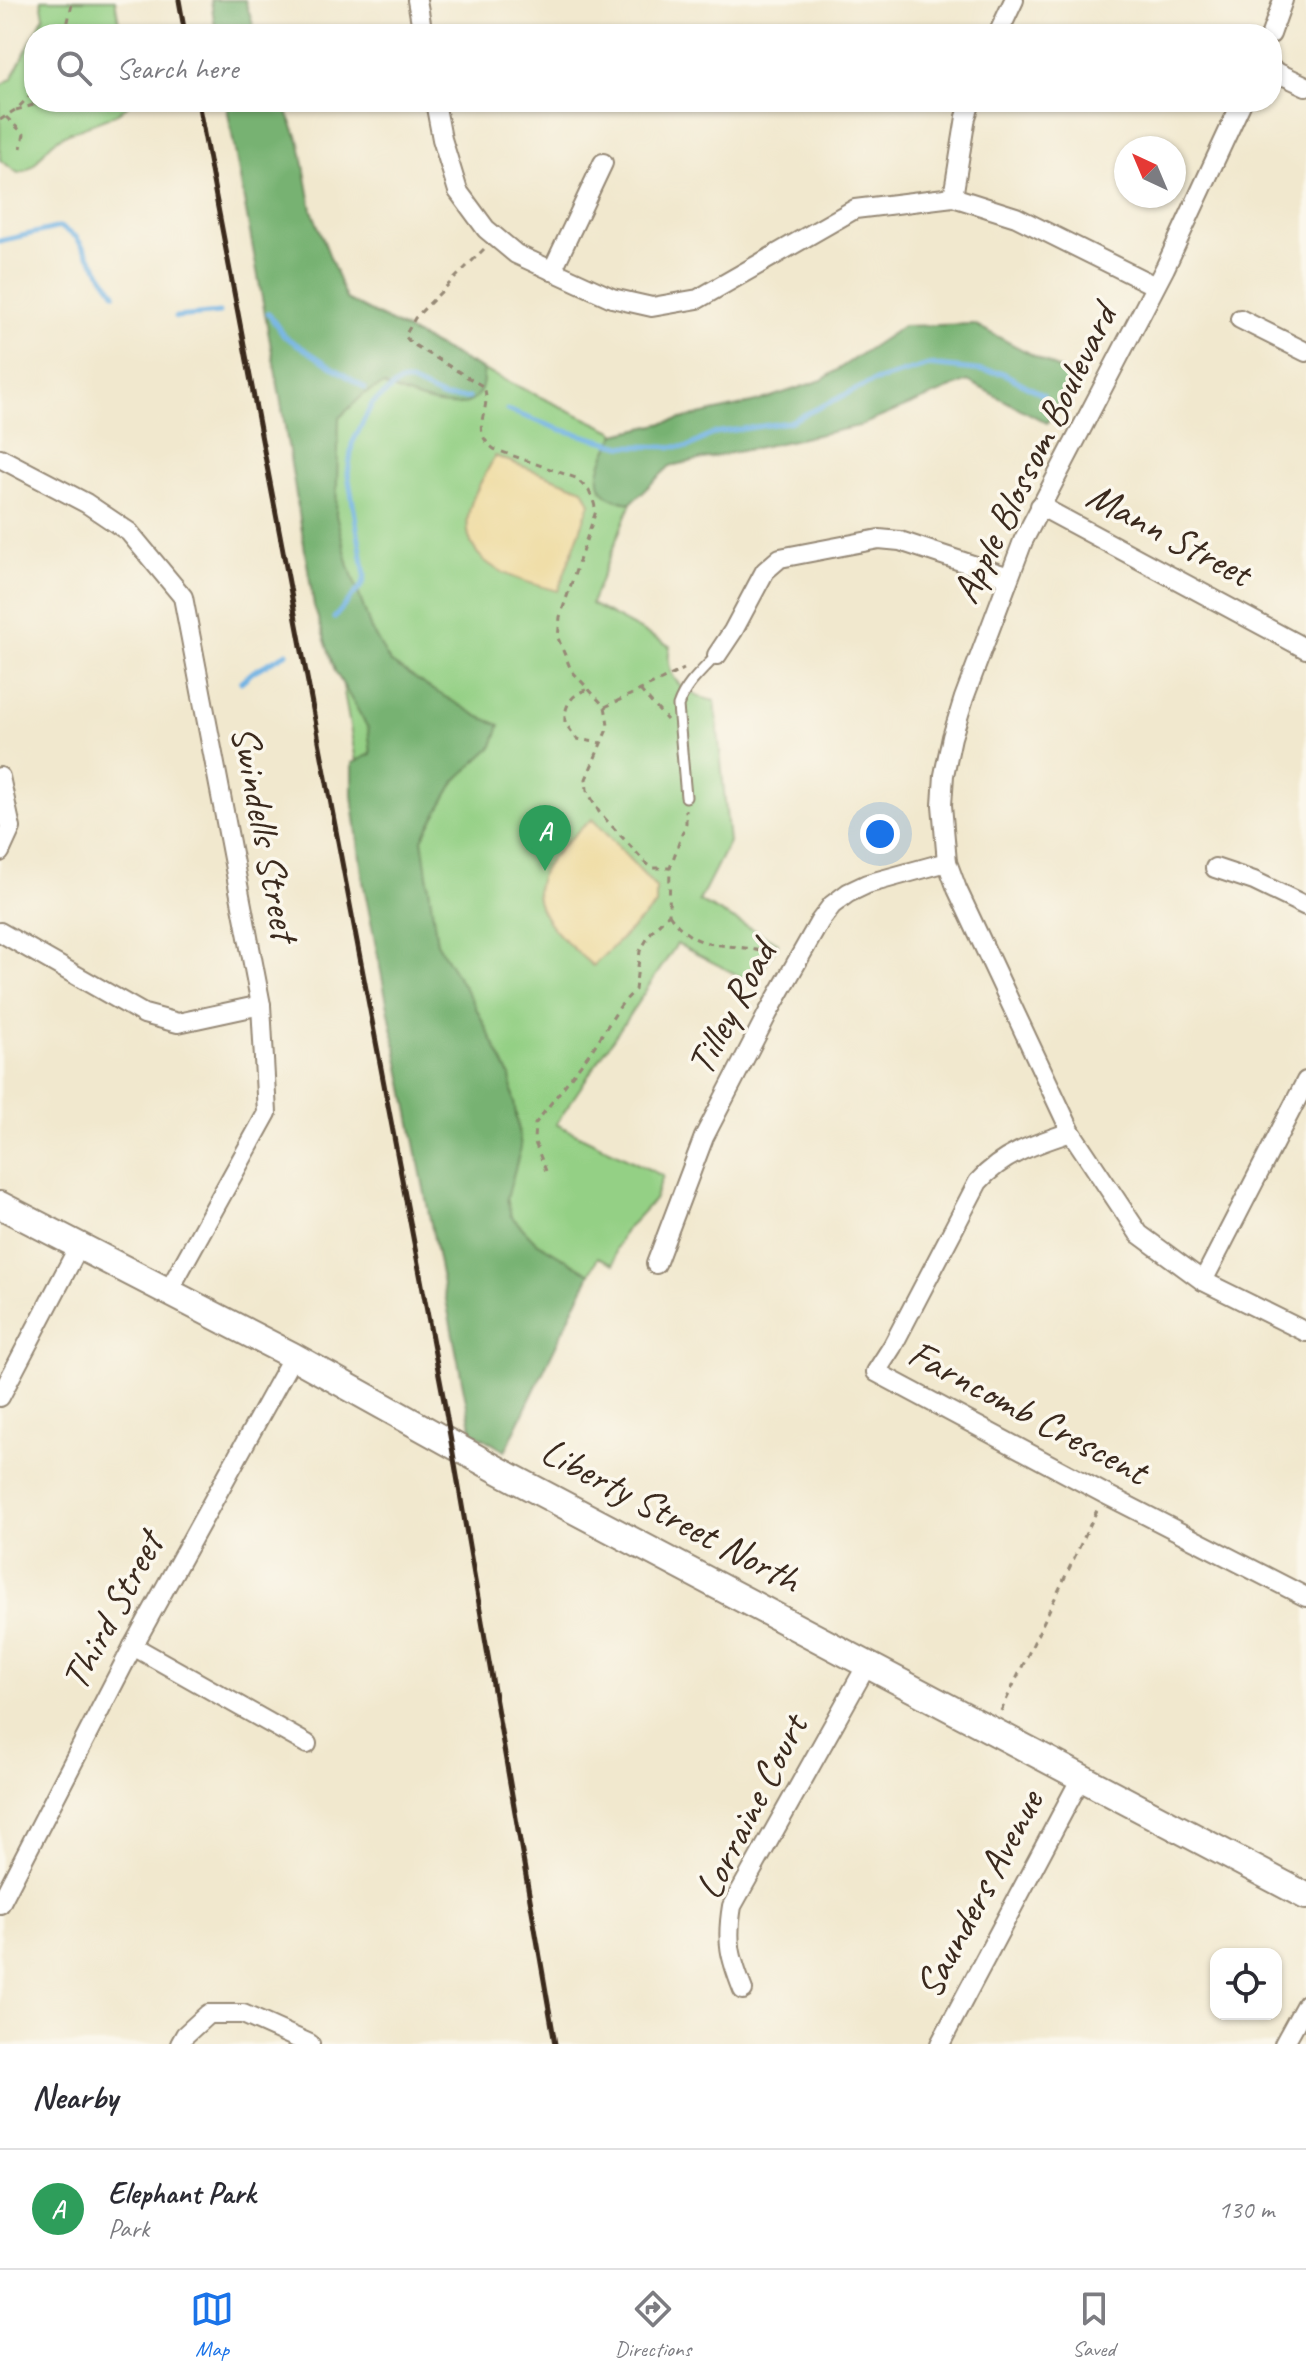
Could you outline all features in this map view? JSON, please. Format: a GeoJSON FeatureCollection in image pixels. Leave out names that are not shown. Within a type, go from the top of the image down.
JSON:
{"type":"FeatureCollection","features":[{"type":"Feature","properties":{"kind":"main road","name":"Liberty Street North"},"geometry":{"type":"LineString","coordinates":[[0,1205],[293,1356],[500,1471],[1306,1896]]}},
{"type":"Feature","properties":{"kind":"street"},"geometry":{"type":"LineString","coordinates":[[417,0],[421,24]]}},
{"type":"Feature","properties":{"kind":"street"},"geometry":{"type":"LineString","coordinates":[[1003,24],[1014,0]]}},
{"type":"Feature","properties":{"kind":"street"},"geometry":{"type":"LineString","coordinates":[[1275,24],[1283,0]]}},
{"type":"Feature","properties":{"kind":"street"},"geometry":{"type":"LineString","coordinates":[[1282,75],[1306,86]]}},
{"type":"Feature","properties":{"kind":"street"},"geometry":{"type":"LineString","coordinates":[[437,112],[458,191],[486,229],[516,254],[612,298],[652,307],[698,299],[855,209],[953,197],[1016,217],[1155,286]]}},
{"type":"Feature","properties":{"kind":"street"},"geometry":{"type":"LineString","coordinates":[[953,197],[968,112]]}},
{"type":"Feature","properties":{"kind":"street","name":"Apple Blossom Boulevard"},"geometry":{"type":"LineString","coordinates":[[1237,112],[1155,286],[1040,506],[1009,577],[952,737],[942,805],[947,862],[1071,1132],[1139,1234],[1203,1281],[1306,1332]]}},
{"type":"Feature","properties":{"kind":"street"},"geometry":{"type":"LineString","coordinates":[[552,271],[603,163]]}},
{"type":"Feature","properties":{"kind":"street"},"geometry":{"type":"LineString","coordinates":[[1240,319],[1306,352]]}},
{"type":"Feature","properties":{"kind":"street","name":"Swindells Street"},"geometry":{"type":"LineString","coordinates":[[0,458],[86,503],[129,532],[183,597],[261,1005],[267,1113],[168,1292]]}},
{"type":"Feature","properties":{"kind":"street","name":"Mann Street"},"geometry":{"type":"LineString","coordinates":[[1040,506],[1306,649]]}},
{"type":"Feature","properties":{"kind":"street"},"geometry":{"type":"LineString","coordinates":[[717,655],[765,571],[780,558],[879,539],[900,541],[1009,577]]}},
{"type":"Feature","properties":{"kind":"street"},"geometry":{"type":"LineString","coordinates":[[0,777],[11,828],[0,852]]}},
{"type":"Feature","properties":{"kind":"street","name":"Tilley Road"},"geometry":{"type":"LineString","coordinates":[[656,1264],[704,1137],[820,921],[832,905],[867,884],[947,862]]}},
{"type":"Feature","properties":{"kind":"street"},"geometry":{"type":"LineString","coordinates":[[1215,868],[1254,881],[1306,906]]}},
{"type":"Feature","properties":{"kind":"street"},"geometry":{"type":"LineString","coordinates":[[0,932],[144,1014],[178,1023],[261,1005]]}},
{"type":"Feature","properties":{"kind":"street"},"geometry":{"type":"LineString","coordinates":[[1203,1281],[1306,1081]]}},
{"type":"Feature","properties":{"kind":"street","name":"Farncomb Crescent"},"geometry":{"type":"LineString","coordinates":[[1071,1132],[1008,1156],[992,1166],[978,1182],[876,1372],[1306,1597]]}},
{"type":"Feature","properties":{"kind":"street"},"geometry":{"type":"LineString","coordinates":[[0,1397],[79,1246]]}},
{"type":"Feature","properties":{"kind":"street","name":"Third Street"},"geometry":{"type":"LineString","coordinates":[[0,1904],[133,1646],[293,1356]]}},
{"type":"Feature","properties":{"kind":"street"},"geometry":{"type":"LineString","coordinates":[[133,1646],[307,1744]]}},
{"type":"Feature","properties":{"kind":"street","name":"Lorraine Court"},"geometry":{"type":"LineString","coordinates":[[743,1990],[730,1958],[727,1935],[732,1906],[868,1663]]}},
{"type":"Feature","properties":{"kind":"street","name":"Saunders Avenue"},"geometry":{"type":"LineString","coordinates":[[940,2044],[1081,1778]]}},
{"type":"Feature","properties":{"kind":"street"},"geometry":{"type":"LineString","coordinates":[[1284,2044],[1306,2004]]}},
{"type":"Feature","properties":{"kind":"street"},"geometry":{"type":"LineString","coordinates":[[180,2044],[185,2035],[208,2014],[243,2014],[310,2044]]}},
{"type":"Feature","properties":{"kind":"lane"},"geometry":{"type":"LineString","coordinates":[[686,797],[678,719],[681,696],[717,655]]}},
{"type":"Feature","properties":{"kind":"path"},"geometry":{"type":"LineString","coordinates":[[67,24],[73,0]]}},
{"type":"Feature","properties":{"kind":"path"},"geometry":{"type":"LineString","coordinates":[[0,120],[24,100]]}},
{"type":"Feature","properties":{"kind":"path"},"geometry":{"type":"LineString","coordinates":[[14,110],[24,107]]}},
{"type":"Feature","properties":{"kind":"path"},"geometry":{"type":"LineString","coordinates":[[6,117],[24,134],[21,148]]}},
{"type":"Feature","properties":{"kind":"path"},"geometry":{"type":"LineString","coordinates":[[496,237],[415,318],[405,336],[411,343],[484,387],[487,394],[480,431],[484,442],[494,449],[576,478],[589,491],[596,511],[564,604],[558,638],[571,670],[586,690],[605,707],[608,727],[586,779],[592,802],[646,863],[653,868],[670,868]]}},
{"type":"Feature","properties":{"kind":"path"},"geometry":{"type":"LineString","coordinates":[[605,707],[717,655]]}},
{"type":"Feature","properties":{"kind":"path"},"geometry":{"type":"LineString","coordinates":[[586,690],[578,692],[569,701],[565,723],[577,739],[601,743]]}},
{"type":"Feature","properties":{"kind":"path"},"geometry":{"type":"LineString","coordinates":[[640,690],[681,736]]}},
{"type":"Feature","properties":{"kind":"path"},"geometry":{"type":"LineString","coordinates":[[686,797],[686,823],[670,868],[669,914],[683,932],[704,943],[747,947],[773,956]]}},
{"type":"Feature","properties":{"kind":"path"},"geometry":{"type":"LineString","coordinates":[[546,1171],[534,1140],[535,1124],[635,990],[640,951],[652,931],[669,914]]}},
{"type":"Feature","properties":{"kind":"path"},"geometry":{"type":"LineString","coordinates":[[992,1730],[1105,1494]]}},
{"type":"Feature","properties":{"kind":"green space"},"geometry":{"type":"Polygon","coordinates":[[[41,0],[115,0],[119,24],[40,24],[44,16],[41,0]]]}},
{"type":"Feature","properties":{"kind":"green space"},"geometry":{"type":"Polygon","coordinates":[[[211,0],[245,0],[253,24],[215,24],[211,0]]]}},
{"type":"Feature","properties":{"kind":"green space"},"geometry":{"type":"Polygon","coordinates":[[[24,55],[24,112],[118,112],[56,140],[35,164],[18,173],[0,160],[0,86],[12,78],[24,55]]]}},
{"type":"Feature","properties":{"kind":"green space"},"geometry":{"type":"Polygon","coordinates":[[[228,112],[287,112],[300,143],[312,210],[346,299],[483,370],[481,389],[473,400],[461,405],[428,402],[383,385],[364,394],[339,418],[336,515],[349,566],[371,629],[390,662],[480,717],[500,725],[493,746],[456,780],[422,839],[437,943],[472,1000],[510,1076],[521,1147],[507,1198],[511,1216],[535,1241],[590,1274],[505,1451],[472,1431],[363,881],[352,795],[352,763],[371,754],[368,728],[335,671],[314,606],[280,396],[228,112]]]}},
{"type":"Feature","properties":{"kind":"green space"},"geometry":{"type":"Polygon","coordinates":[[[269,259],[483,370],[615,432],[631,503],[591,604],[670,646],[670,668],[679,684],[694,695],[715,701],[729,842],[699,901],[778,943],[755,984],[677,944],[556,1124],[663,1176],[654,1200],[624,1232],[616,1249],[614,1264],[598,1257],[505,1451],[472,1431],[269,259]]]}},
{"type":"Feature","properties":{"kind":"green space"},"geometry":{"type":"Polygon","coordinates":[[[974,324],[1072,376],[1047,423],[968,381],[859,426],[670,466],[631,503],[616,500],[600,486],[600,467],[616,434],[756,402],[822,380],[903,326],[974,324]]]}},
{"type":"Feature","properties":{"kind":"sand"},"geometry":{"type":"Polygon","coordinates":[[[495,456],[583,489],[590,503],[558,591],[505,574],[478,554],[470,540],[468,522],[472,501],[495,456]]]}},
{"type":"Feature","properties":{"kind":"sand"},"geometry":{"type":"Polygon","coordinates":[[[592,819],[656,888],[656,905],[593,966],[551,925],[541,908],[537,892],[540,877],[551,860],[592,819]]]}},
{"type":"Feature","properties":{"kind":"waterway"},"geometry":{"type":"LineString","coordinates":[[0,241],[60,227],[76,237],[115,293]]}},
{"type":"Feature","properties":{"kind":"waterway"},"geometry":{"type":"LineString","coordinates":[[176,317],[219,313]]}},
{"type":"Feature","properties":{"kind":"waterway"},"geometry":{"type":"LineString","coordinates":[[268,313],[284,336],[365,388]]}},
{"type":"Feature","properties":{"kind":"waterway"},"geometry":{"type":"LineString","coordinates":[[507,410],[559,429],[622,446],[688,447],[714,433],[789,422],[872,382],[929,365],[1003,373],[1043,395]]}},
{"type":"Feature","properties":{"kind":"waterway"},"geometry":{"type":"LineString","coordinates":[[334,618],[363,584],[365,575],[348,474],[352,444],[372,404],[400,382],[411,382],[444,398],[469,398]]}},
{"type":"Feature","properties":{"kind":"waterway"},"geometry":{"type":"LineString","coordinates":[[241,682],[287,653]]}},
{"type":"Feature","properties":{"kind":"railway"},"geometry":{"type":"LineString","coordinates":[[179,0],[183,24]]}},
{"type":"Feature","properties":{"kind":"railway"},"geometry":{"type":"LineString","coordinates":[[200,112],[444,1401],[555,2044]]}},
{"type":"Feature","properties":{"kind":"place","name":"Elephant Park"},"geometry":{"type":"Point","coordinates":[545,871]}}]}
